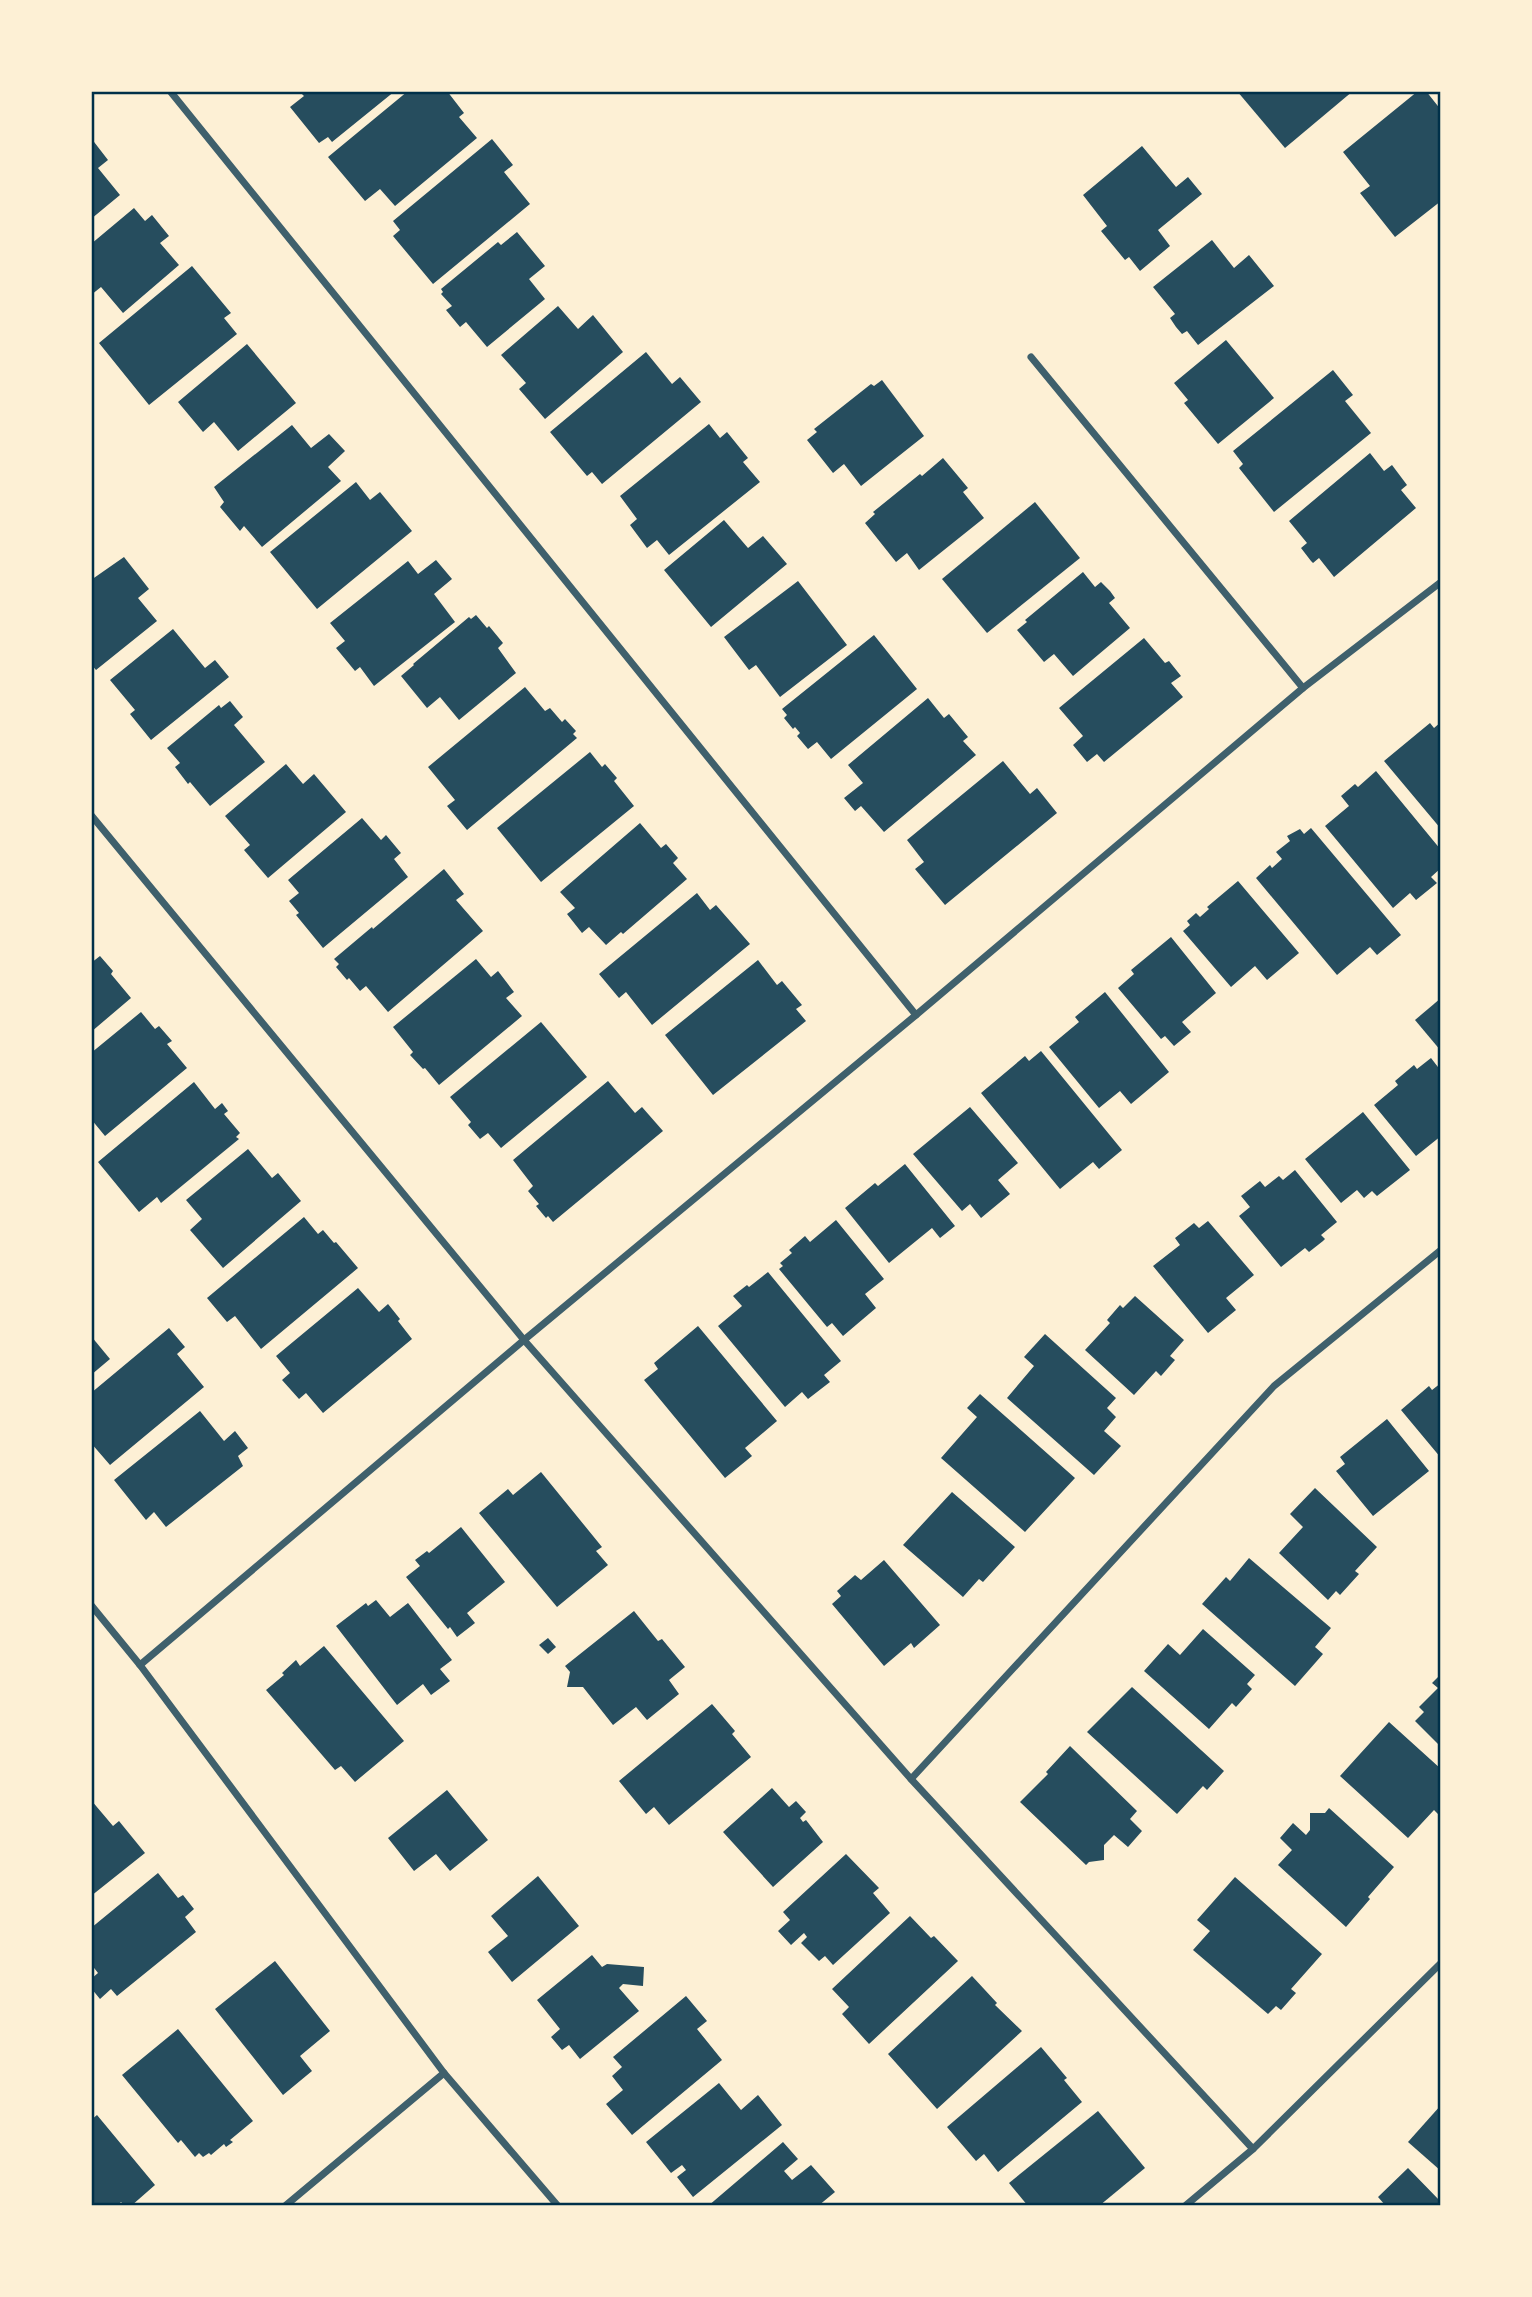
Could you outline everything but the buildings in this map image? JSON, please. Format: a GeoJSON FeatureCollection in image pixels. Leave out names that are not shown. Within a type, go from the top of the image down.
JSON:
{"type":"FeatureCollection","features":[{"type":"Feature","properties":{"kind":"street"},"geometry":{"type":"LineString","coordinates":[[170,91],[916,1015]]}},
{"type":"Feature","properties":{"kind":"street"},"geometry":{"type":"LineString","coordinates":[[1031,356],[1303,688]]}},
{"type":"Feature","properties":{"kind":"street"},"geometry":{"type":"LineString","coordinates":[[140,1665],[1303,688],[1441,582]]}},
{"type":"Feature","properties":{"kind":"street"},"geometry":{"type":"LineString","coordinates":[[91,815],[524,1340],[911,1779],[1253,2149]]}},
{"type":"Feature","properties":{"kind":"street"},"geometry":{"type":"LineString","coordinates":[[911,1779],[1274,1386],[1441,1250]]}},
{"type":"Feature","properties":{"kind":"street"},"geometry":{"type":"LineString","coordinates":[[91,1605],[140,1665],[444,2073],[558,2206]]}},
{"type":"Feature","properties":{"kind":"street"},"geometry":{"type":"LineString","coordinates":[[1185,2206],[1253,2149],[1441,1963]]}},
{"type":"Feature","properties":{"kind":"street"},"geometry":{"type":"LineString","coordinates":[[285,2206],[444,2073]]}}]}
